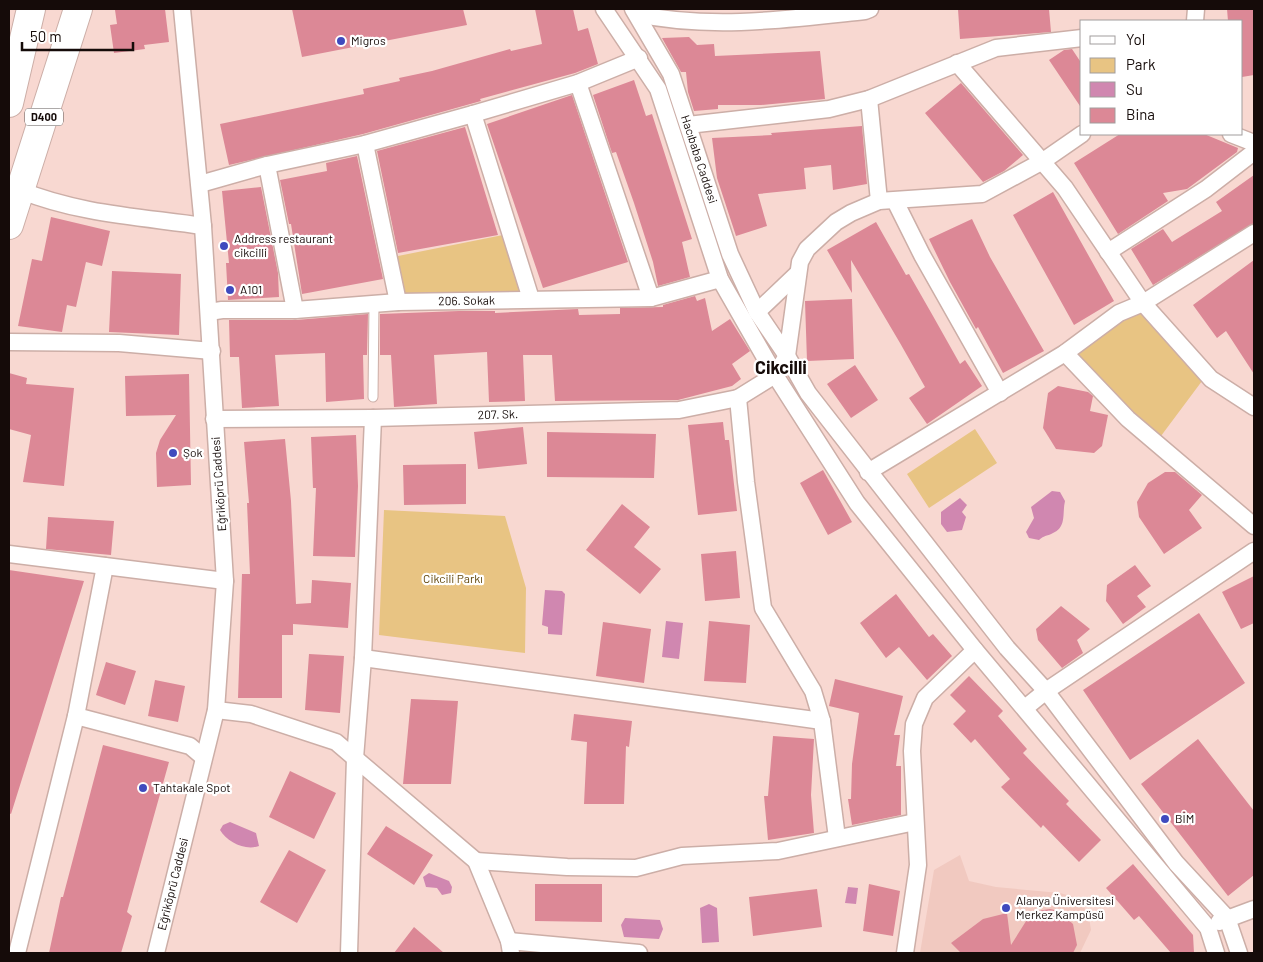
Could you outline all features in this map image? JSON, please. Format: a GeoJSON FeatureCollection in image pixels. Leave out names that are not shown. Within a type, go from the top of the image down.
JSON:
{"type":"FeatureCollection","features":[{"type":"Feature","properties":{"kind":"highway","name":"D400"},"geometry":{"type":"LineString","coordinates":[[9,103],[32,9]]}},
{"type":"Feature","properties":{"kind":"highway","name":"D400"},"geometry":{"type":"LineString","coordinates":[[9,225],[78,9]]}},
{"type":"Feature","properties":{"kind":"street","name":"Eğriköprü Caddesi"},"geometry":{"type":"LineString","coordinates":[[156,953],[216,710],[225,581],[200,184],[182,9]]}},
{"type":"Feature","properties":{"kind":"street"},"geometry":{"type":"LineString","coordinates":[[604,9],[658,89],[720,279],[774,375],[857,503],[975,650],[1026,708],[1208,928],[1216,953]]}},
{"type":"Feature","properties":{"kind":"street"},"geometry":{"type":"LineString","coordinates":[[635,11],[660,18],[865,11],[870,9]]}},
{"type":"Feature","properties":{"kind":"street","name":"Hacıbaba Caddesi"},"geometry":{"type":"LineString","coordinates":[[635,11],[671,74],[730,254],[757,312],[787,356],[808,393],[1007,648],[1046,692],[1176,863],[1227,918]]}},
{"type":"Feature","properties":{"kind":"street"},"geometry":{"type":"LineString","coordinates":[[688,125],[802,113],[869,99],[996,48],[1080,38]]}},
{"type":"Feature","properties":{"kind":"street"},"geometry":{"type":"LineString","coordinates":[[200,184],[267,165],[365,144],[473,114],[578,83],[638,58]]}},
{"type":"Feature","properties":{"kind":"street"},"geometry":{"type":"LineString","coordinates":[[957,63],[1065,188],[1144,303],[1211,379],[1254,407]]}},
{"type":"Feature","properties":{"kind":"street"},"geometry":{"type":"LineString","coordinates":[[578,83],[651,298]]}},
{"type":"Feature","properties":{"kind":"street"},"geometry":{"type":"LineString","coordinates":[[869,99],[887,201],[922,255],[1000,393]]}},
{"type":"Feature","properties":{"kind":"street"},"geometry":{"type":"LineString","coordinates":[[473,114],[531,299]]}},
{"type":"Feature","properties":{"kind":"street"},"geometry":{"type":"LineString","coordinates":[[774,375],[787,356],[797,274],[807,249],[836,222],[851,212],[887,201],[982,194],[1043,162],[1081,135]]}},
{"type":"Feature","properties":{"kind":"street"},"geometry":{"type":"LineString","coordinates":[[1234,135],[1254,143]]}},
{"type":"Feature","properties":{"kind":"street"},"geometry":{"type":"LineString","coordinates":[[365,144],[398,302]]}},
{"type":"Feature","properties":{"kind":"street"},"geometry":{"type":"LineString","coordinates":[[1108,252],[1206,189],[1254,152]]}},
{"type":"Feature","properties":{"kind":"street"},"geometry":{"type":"LineString","coordinates":[[267,165],[295,310]]}},
{"type":"Feature","properties":{"kind":"street"},"geometry":{"type":"LineString","coordinates":[[20,190],[38,197],[109,214],[203,226]]}},
{"type":"Feature","properties":{"kind":"street"},"geometry":{"type":"LineString","coordinates":[[868,472],[1065,354],[1119,313],[1144,303],[1254,233]]}},
{"type":"Feature","properties":{"kind":"street"},"geometry":{"type":"LineString","coordinates":[[757,312],[797,274]]}},
{"type":"Feature","properties":{"kind":"street","name":"206. Sokak"},"geometry":{"type":"LineString","coordinates":[[209,312],[222,310],[295,310],[398,302],[651,298],[720,279]]}},
{"type":"Feature","properties":{"kind":"street"},"geometry":{"type":"LineString","coordinates":[[9,342],[119,343],[212,351]]}},
{"type":"Feature","properties":{"kind":"street"},"geometry":{"type":"LineString","coordinates":[[1065,354],[1128,419],[1254,526]]}},
{"type":"Feature","properties":{"kind":"street","name":"207. Sk."},"geometry":{"type":"LineString","coordinates":[[214,419],[373,418],[679,410],[738,398],[774,375]]}},
{"type":"Feature","properties":{"kind":"street"},"geometry":{"type":"LineString","coordinates":[[738,398],[746,482],[763,608],[814,691],[822,721],[837,838]]}},
{"type":"Feature","properties":{"kind":"street"},"geometry":{"type":"LineString","coordinates":[[349,953],[355,758],[363,658],[373,418]]}},
{"type":"Feature","properties":{"kind":"street"},"geometry":{"type":"LineString","coordinates":[[1026,708],[1046,692],[1254,551]]}},
{"type":"Feature","properties":{"kind":"street"},"geometry":{"type":"LineString","coordinates":[[9,554],[225,581]]}},
{"type":"Feature","properties":{"kind":"street"},"geometry":{"type":"LineString","coordinates":[[17,953],[76,716],[105,566]]}},
{"type":"Feature","properties":{"kind":"street"},"geometry":{"type":"LineString","coordinates":[[905,953],[918,865],[912,751],[914,724],[925,698],[975,650]]}},
{"type":"Feature","properties":{"kind":"street"},"geometry":{"type":"LineString","coordinates":[[363,658],[822,721]]}},
{"type":"Feature","properties":{"kind":"street"},"geometry":{"type":"LineString","coordinates":[[216,710],[251,714],[336,742],[476,861],[510,947],[639,953]]}},
{"type":"Feature","properties":{"kind":"street"},"geometry":{"type":"LineString","coordinates":[[76,716],[190,746],[203,757]]}},
{"type":"Feature","properties":{"kind":"street"},"geometry":{"type":"LineString","coordinates":[[476,861],[567,867],[636,868],[682,856],[778,851],[915,822]]}},
{"type":"Feature","properties":{"kind":"street"},"geometry":{"type":"LineString","coordinates":[[1208,928],[1227,918],[1254,909]]}},
{"type":"Feature","properties":{"kind":"street"},"geometry":{"type":"LineString","coordinates":[[1227,918],[1239,953]]}},
{"type":"Feature","properties":{"kind":"lane"},"geometry":{"type":"LineString","coordinates":[[373,397],[374,304]]}},
{"type":"Feature","properties":{"kind":"shaded area","name":"Alanya Üniversitesi Merkez Kampüsü"},"geometry":{"type":"Polygon","coordinates":[[[960,855],[969,881],[996,887],[1060,893],[1080,899],[1089,917],[1091,930],[1080,953],[920,953],[934,870],[960,855]]]}},
{"type":"Feature","properties":{"kind":"green space"},"geometry":{"type":"Polygon","coordinates":[[[508,234],[528,296],[401,299],[393,257],[508,234]]]}},
{"type":"Feature","properties":{"kind":"green space"},"geometry":{"type":"Polygon","coordinates":[[[1143,308],[1205,377],[1158,440],[1072,354],[1120,317],[1143,308]]]}},
{"type":"Feature","properties":{"kind":"green space"},"geometry":{"type":"Polygon","coordinates":[[[975,429],[997,463],[929,508],[907,474],[975,429]]]}},
{"type":"Feature","properties":{"kind":"green space","name":"Cikcili Parkı"},"geometry":{"type":"Polygon","coordinates":[[[384,510],[505,516],[526,588],[525,653],[379,635],[384,510]]]}},
{"type":"Feature","properties":{"kind":"water"},"geometry":{"type":"Polygon","coordinates":[[[1052,491],[1060,492],[1065,501],[1062,523],[1057,530],[1039,540],[1029,538],[1026,532],[1034,518],[1031,507],[1052,491]]]}},
{"type":"Feature","properties":{"kind":"water"},"geometry":{"type":"Polygon","coordinates":[[[960,498],[967,505],[962,512],[966,517],[962,530],[947,532],[941,524],[941,512],[960,498]]]}},
{"type":"Feature","properties":{"kind":"water"},"geometry":{"type":"Polygon","coordinates":[[[545,590],[562,591],[565,594],[562,635],[548,634],[548,627],[542,625],[545,590]]]}},
{"type":"Feature","properties":{"kind":"water"},"geometry":{"type":"Polygon","coordinates":[[[666,621],[683,623],[679,659],[662,657],[666,621]]]}},
{"type":"Feature","properties":{"kind":"water"},"geometry":{"type":"Polygon","coordinates":[[[230,822],[256,833],[259,846],[242,846],[227,838],[220,830],[223,825],[230,822]]]}},
{"type":"Feature","properties":{"kind":"water"},"geometry":{"type":"Polygon","coordinates":[[[429,873],[449,881],[452,887],[451,893],[442,895],[437,888],[426,887],[423,877],[429,873]]]}},
{"type":"Feature","properties":{"kind":"water"},"geometry":{"type":"Polygon","coordinates":[[[848,887],[858,888],[856,904],[845,903],[848,887]]]}},
{"type":"Feature","properties":{"kind":"water"},"geometry":{"type":"Polygon","coordinates":[[[709,904],[717,908],[719,942],[702,943],[700,908],[709,904]]]}},
{"type":"Feature","properties":{"kind":"water"},"geometry":{"type":"Polygon","coordinates":[[[625,918],[660,920],[663,929],[659,939],[624,937],[621,925],[625,918]]]}},
{"type":"Feature","properties":{"kind":"building"},"geometry":{"type":"Polygon","coordinates":[[[165,9],[169,42],[144,45],[145,49],[114,53],[110,25],[117,24],[115,10],[165,9]]]}},
{"type":"Feature","properties":{"kind":"building","name":"Migros"},"geometry":{"type":"Polygon","coordinates":[[[292,9],[463,9],[467,25],[302,57],[292,9]]]}},
{"type":"Feature","properties":{"kind":"building"},"geometry":{"type":"Polygon","coordinates":[[[535,9],[573,9],[578,31],[588,28],[598,64],[575,73],[480,99],[481,101],[363,134],[229,165],[220,124],[364,94],[363,89],[400,81],[399,78],[432,71],[510,49],[511,51],[542,44],[535,9]]]}},
{"type":"Feature","properties":{"kind":"building"},"geometry":{"type":"Polygon","coordinates":[[[958,9],[1049,9],[1051,32],[960,39],[958,9]]]}},
{"type":"Feature","properties":{"kind":"building"},"geometry":{"type":"Polygon","coordinates":[[[1227,9],[1254,9],[1254,75],[1243,77],[1243,20],[1228,20],[1227,9]]]}},
{"type":"Feature","properties":{"kind":"building"},"geometry":{"type":"Polygon","coordinates":[[[689,37],[697,45],[714,44],[715,56],[820,51],[825,99],[761,105],[718,105],[718,109],[694,111],[688,92],[686,72],[681,72],[662,38],[689,37]]]}},
{"type":"Feature","properties":{"kind":"building"},"geometry":{"type":"Polygon","coordinates":[[[1072,49],[1080,61],[1080,106],[1049,60],[1064,50],[1072,49]]]}},
{"type":"Feature","properties":{"kind":"building"},"geometry":{"type":"Polygon","coordinates":[[[634,80],[646,116],[652,114],[692,239],[682,242],[690,277],[658,286],[653,262],[634,203],[616,152],[612,153],[593,95],[634,80]]]}},
{"type":"Feature","properties":{"kind":"building"},"geometry":{"type":"Polygon","coordinates":[[[961,83],[1023,155],[1004,171],[983,182],[925,113],[961,83]]]}},
{"type":"Feature","properties":{"kind":"building"},"geometry":{"type":"Polygon","coordinates":[[[572,95],[628,262],[543,288],[487,124],[572,95]]]}},
{"type":"Feature","properties":{"kind":"building"},"geometry":{"type":"Polygon","coordinates":[[[862,126],[867,184],[833,190],[831,165],[804,168],[806,189],[758,194],[767,226],[736,236],[717,178],[712,138],[772,135],[771,133],[862,126]]]}},
{"type":"Feature","properties":{"kind":"building"},"geometry":{"type":"Polygon","coordinates":[[[465,127],[498,235],[398,253],[377,151],[465,127]]]}},
{"type":"Feature","properties":{"kind":"building"},"geometry":{"type":"Polygon","coordinates":[[[1118,135],[1206,135],[1238,148],[1237,152],[1187,189],[1163,193],[1168,201],[1118,234],[1074,163],[1118,135]]]}},
{"type":"Feature","properties":{"kind":"building"},"geometry":{"type":"Polygon","coordinates":[[[357,156],[383,279],[302,294],[291,224],[289,224],[280,180],[327,171],[326,163],[357,156]]]}},
{"type":"Feature","properties":{"kind":"building"},"geometry":{"type":"Polygon","coordinates":[[[1254,175],[1254,223],[1153,285],[1131,249],[1163,229],[1172,242],[1222,211],[1216,202],[1254,175]]]}},
{"type":"Feature","properties":{"kind":"building"},"geometry":{"type":"Polygon","coordinates":[[[261,187],[278,273],[279,297],[228,300],[226,263],[229,263],[222,191],[261,187]]]}},
{"type":"Feature","properties":{"kind":"building"},"geometry":{"type":"Polygon","coordinates":[[[1053,192],[1114,301],[1074,325],[1013,215],[1053,192]]]}},
{"type":"Feature","properties":{"kind":"building"},"geometry":{"type":"Polygon","coordinates":[[[51,217],[110,231],[102,266],[86,262],[76,307],[67,305],[62,332],[18,326],[32,259],[42,261],[51,217]]]}},
{"type":"Feature","properties":{"kind":"building"},"geometry":{"type":"Polygon","coordinates":[[[972,219],[990,257],[1044,351],[1003,373],[978,327],[976,329],[950,282],[929,239],[972,219]]]}},
{"type":"Feature","properties":{"kind":"building"},"geometry":{"type":"Polygon","coordinates":[[[876,222],[906,275],[909,274],[960,364],[965,360],[982,386],[927,424],[909,398],[925,387],[900,343],[851,260],[852,293],[827,250],[876,222]]]}},
{"type":"Feature","properties":{"kind":"building"},"geometry":{"type":"Polygon","coordinates":[[[1254,260],[1254,374],[1226,331],[1217,338],[1193,305],[1254,260]]]}},
{"type":"Feature","properties":{"kind":"building"},"geometry":{"type":"Polygon","coordinates":[[[112,271],[181,274],[179,335],[109,332],[112,271]]]}},
{"type":"Feature","properties":{"kind":"building"},"geometry":{"type":"Polygon","coordinates":[[[695,296],[697,301],[705,298],[712,331],[730,319],[750,351],[732,364],[741,379],[732,386],[678,400],[555,401],[552,355],[523,355],[525,401],[489,402],[487,352],[434,355],[437,404],[394,407],[391,355],[380,355],[380,314],[459,311],[495,311],[495,313],[578,309],[579,315],[620,314],[620,308],[663,307],[663,305],[695,296]]]}},
{"type":"Feature","properties":{"kind":"building"},"geometry":{"type":"Polygon","coordinates":[[[852,299],[854,359],[807,361],[805,301],[852,299]]]}},
{"type":"Feature","properties":{"kind":"building"},"geometry":{"type":"Polygon","coordinates":[[[368,314],[367,355],[363,355],[364,399],[326,402],[325,353],[275,355],[279,406],[242,408],[239,357],[230,357],[229,320],[296,320],[368,314]]]}},
{"type":"Feature","properties":{"kind":"building"},"geometry":{"type":"Polygon","coordinates":[[[855,365],[878,400],[851,418],[827,384],[855,365]]]}},
{"type":"Feature","properties":{"kind":"building"},"geometry":{"type":"Polygon","coordinates":[[[9,373],[27,378],[26,384],[74,388],[64,486],[23,482],[31,435],[9,429],[9,373]]]}},
{"type":"Feature","properties":{"kind":"building"},"geometry":{"type":"Polygon","coordinates":[[[189,374],[191,485],[157,487],[156,453],[160,440],[176,415],[126,416],[125,376],[189,374]]]}},
{"type":"Feature","properties":{"kind":"building"},"geometry":{"type":"Polygon","coordinates":[[[1058,386],[1088,392],[1093,396],[1090,411],[1108,415],[1102,446],[1094,453],[1056,449],[1043,428],[1048,393],[1058,386]]]}},
{"type":"Feature","properties":{"kind":"building"},"geometry":{"type":"Polygon","coordinates":[[[723,422],[725,440],[729,440],[737,511],[698,515],[688,425],[723,422]]]}},
{"type":"Feature","properties":{"kind":"building"},"geometry":{"type":"Polygon","coordinates":[[[523,427],[527,464],[478,469],[474,432],[523,427]]]}},
{"type":"Feature","properties":{"kind":"building"},"geometry":{"type":"Polygon","coordinates":[[[547,432],[656,434],[654,478],[547,477],[547,432]]]}},
{"type":"Feature","properties":{"kind":"building"},"geometry":{"type":"Polygon","coordinates":[[[356,435],[358,486],[355,557],[313,556],[316,488],[313,488],[311,437],[356,435]]]}},
{"type":"Feature","properties":{"kind":"building"},"geometry":{"type":"Polygon","coordinates":[[[285,439],[291,501],[296,604],[311,603],[312,580],[351,583],[348,628],[293,624],[293,635],[282,635],[282,698],[238,698],[242,574],[250,574],[247,503],[249,503],[244,442],[285,439]]]}},
{"type":"Feature","properties":{"kind":"building"},"geometry":{"type":"Polygon","coordinates":[[[466,464],[466,504],[404,505],[403,465],[466,464]]]}},
{"type":"Feature","properties":{"kind":"building"},"geometry":{"type":"Polygon","coordinates":[[[823,470],[852,522],[828,535],[800,483],[823,470]]]}},
{"type":"Feature","properties":{"kind":"building"},"geometry":{"type":"Polygon","coordinates":[[[1165,472],[1175,472],[1202,495],[1189,510],[1202,528],[1164,554],[1139,517],[1137,502],[1148,483],[1165,472]]]}},
{"type":"Feature","properties":{"kind":"building"},"geometry":{"type":"Polygon","coordinates":[[[622,504],[650,527],[634,547],[661,569],[640,594],[586,550],[622,504]]]}},
{"type":"Feature","properties":{"kind":"building"},"geometry":{"type":"Polygon","coordinates":[[[48,517],[114,521],[111,555],[46,549],[48,517]]]}},
{"type":"Feature","properties":{"kind":"building"},"geometry":{"type":"Polygon","coordinates":[[[736,551],[740,598],[705,601],[701,554],[736,551]]]}},
{"type":"Feature","properties":{"kind":"building"},"geometry":{"type":"Polygon","coordinates":[[[1135,565],[1151,586],[1137,596],[1146,607],[1123,624],[1106,601],[1107,585],[1135,565]]]}},
{"type":"Feature","properties":{"kind":"building"},"geometry":{"type":"Polygon","coordinates":[[[9,570],[84,581],[11,814],[9,813],[9,570]]]}},
{"type":"Feature","properties":{"kind":"building"},"geometry":{"type":"Polygon","coordinates":[[[1254,576],[1254,623],[1241,629],[1222,592],[1254,576]]]}},
{"type":"Feature","properties":{"kind":"building"},"geometry":{"type":"Polygon","coordinates":[[[896,594],[929,637],[933,634],[952,656],[927,680],[899,647],[886,658],[860,623],[896,594]]]}},
{"type":"Feature","properties":{"kind":"building"},"geometry":{"type":"Polygon","coordinates":[[[1061,606],[1090,629],[1077,640],[1083,653],[1062,668],[1038,640],[1036,629],[1061,606]]]}},
{"type":"Feature","properties":{"kind":"building"},"geometry":{"type":"Polygon","coordinates":[[[1199,613],[1245,683],[1130,760],[1083,690],[1199,613]]]}},
{"type":"Feature","properties":{"kind":"building"},"geometry":{"type":"Polygon","coordinates":[[[709,621],[750,625],[746,683],[704,681],[709,621]]]}},
{"type":"Feature","properties":{"kind":"building"},"geometry":{"type":"Polygon","coordinates":[[[603,622],[651,629],[644,683],[596,676],[603,622]]]}},
{"type":"Feature","properties":{"kind":"building"},"geometry":{"type":"Polygon","coordinates":[[[309,654],[344,656],[340,713],[305,710],[309,654]]]}},
{"type":"Feature","properties":{"kind":"building"},"geometry":{"type":"Polygon","coordinates":[[[106,662],[136,671],[125,705],[96,695],[106,662]]]}},
{"type":"Feature","properties":{"kind":"building"},"geometry":{"type":"Polygon","coordinates":[[[969,676],[1003,711],[998,716],[1027,749],[1023,753],[1069,801],[1066,804],[1101,840],[1079,862],[1043,825],[1041,828],[1001,787],[1010,779],[975,739],[971,743],[953,724],[966,711],[950,695],[969,676]]]}},
{"type":"Feature","properties":{"kind":"building"},"geometry":{"type":"Polygon","coordinates":[[[835,679],[903,696],[894,735],[900,735],[896,766],[901,766],[901,815],[852,825],[848,799],[851,799],[852,764],[859,713],[829,706],[835,679]]]}},
{"type":"Feature","properties":{"kind":"building"},"geometry":{"type":"Polygon","coordinates":[[[155,680],[185,686],[178,722],[148,716],[155,680]]]}},
{"type":"Feature","properties":{"kind":"building"},"geometry":{"type":"Polygon","coordinates":[[[411,699],[458,701],[451,784],[403,784],[411,699]]]}},
{"type":"Feature","properties":{"kind":"building"},"geometry":{"type":"Polygon","coordinates":[[[574,714],[632,721],[629,747],[626,746],[624,804],[584,804],[587,742],[571,740],[574,714]]]}},
{"type":"Feature","properties":{"kind":"building"},"geometry":{"type":"Polygon","coordinates":[[[773,736],[814,739],[811,795],[814,833],[768,840],[764,796],[768,796],[773,736]]]}},
{"type":"Feature","properties":{"kind":"building"},"geometry":{"type":"Polygon","coordinates":[[[1198,739],[1254,811],[1254,875],[1228,896],[1141,784],[1198,739]]]}},
{"type":"Feature","properties":{"kind":"building"},"geometry":{"type":"Polygon","coordinates":[[[103,745],[169,762],[127,912],[132,916],[121,953],[49,953],[61,897],[63,897],[103,745]]]}},
{"type":"Feature","properties":{"kind":"building"},"geometry":{"type":"Polygon","coordinates":[[[290,771],[336,793],[314,839],[269,817],[290,771]]]}},
{"type":"Feature","properties":{"kind":"building"},"geometry":{"type":"Polygon","coordinates":[[[386,826],[433,855],[414,885],[367,854],[386,826]]]}},
{"type":"Feature","properties":{"kind":"building"},"geometry":{"type":"Polygon","coordinates":[[[289,850],[326,870],[297,923],[260,902],[289,850]]]}},
{"type":"Feature","properties":{"kind":"building"},"geometry":{"type":"Polygon","coordinates":[[[1133,864],[1193,935],[1194,953],[1171,953],[1139,916],[1134,920],[1106,888],[1133,864]]]}},
{"type":"Feature","properties":{"kind":"building"},"geometry":{"type":"Polygon","coordinates":[[[535,884],[602,884],[602,922],[535,921],[535,884]]]}},
{"type":"Feature","properties":{"kind":"building"},"geometry":{"type":"Polygon","coordinates":[[[869,884],[900,891],[893,936],[863,931],[869,884]]]}},
{"type":"Feature","properties":{"kind":"building"},"geometry":{"type":"Polygon","coordinates":[[[817,889],[822,927],[753,936],[749,897],[817,889]]]}},
{"type":"Feature","properties":{"kind":"building"},"geometry":{"type":"Polygon","coordinates":[[[1050,909],[1059,911],[1073,924],[1077,945],[1073,953],[961,953],[951,943],[983,919],[1007,913],[1011,945],[1028,918],[1037,911],[1050,909]]]}},
{"type":"Feature","properties":{"kind":"building"},"geometry":{"type":"Polygon","coordinates":[[[414,927],[444,953],[394,953],[414,927]]]}},
{"type":"Feature","properties":{"kind":"place","name":"Migros"},"geometry":{"type":"Point","coordinates":[341,41]}},
{"type":"Feature","properties":{"kind":"place","name":"Address restaurant cikcilli"},"geometry":{"type":"Point","coordinates":[224,246]}},
{"type":"Feature","properties":{"kind":"place","name":"A101"},"geometry":{"type":"Point","coordinates":[230,290]}},
{"type":"Feature","properties":{"kind":"place","name":"Şok"},"geometry":{"type":"Point","coordinates":[173,453]}},
{"type":"Feature","properties":{"kind":"place","name":"Tahtakale Spot"},"geometry":{"type":"Point","coordinates":[143,788]}},
{"type":"Feature","properties":{"kind":"place","name":"BİM"},"geometry":{"type":"Point","coordinates":[1165,819]}},
{"type":"Feature","properties":{"kind":"place","name":"Alanya Üniversitesi Merkez Kampüsü"},"geometry":{"type":"Point","coordinates":[1006,908]}},
{"type":"Feature","properties":{"kind":"district","name":"Cikcilli"},"geometry":{"type":"Point","coordinates":[781,368]}}]}
